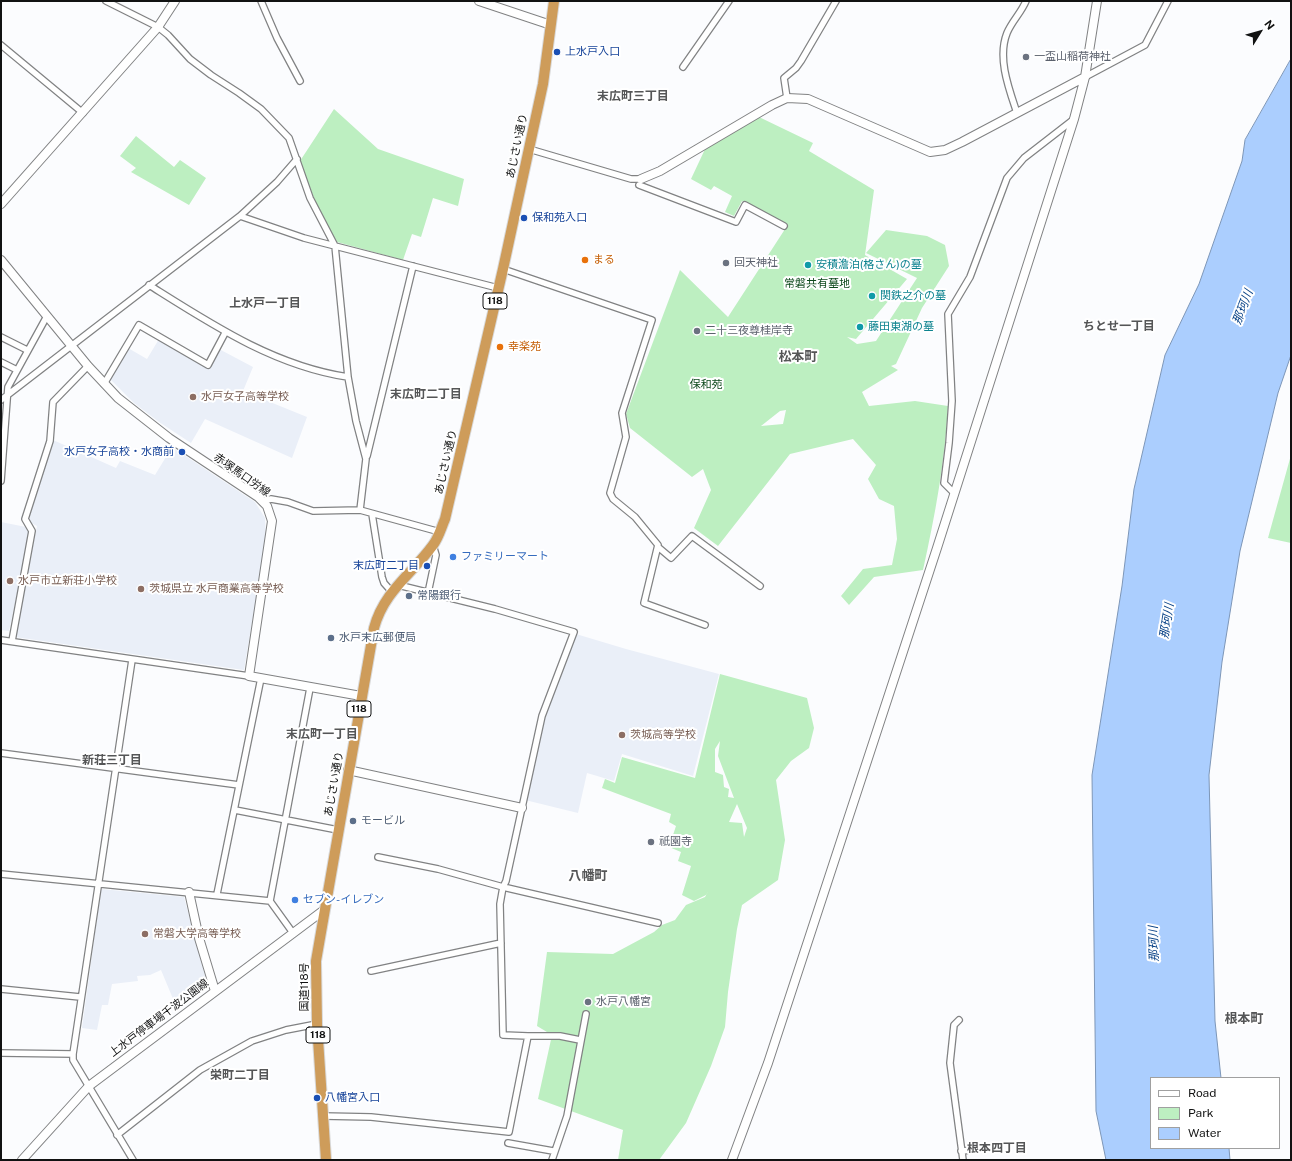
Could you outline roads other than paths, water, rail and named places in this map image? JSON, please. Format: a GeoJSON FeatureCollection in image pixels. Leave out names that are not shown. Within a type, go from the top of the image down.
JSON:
{"type":"FeatureCollection","features":[{"type":"Feature","properties":{"kind":"highway","name":"あじさい通り"},"geometry":{"type":"LineString","coordinates":[[324,910],[375,624],[384,602],[433,545],[440,532],[448,504],[503,269],[543,84],[554,1]]}},
{"type":"Feature","properties":{"kind":"highway","name":"国道118号"},"geometry":{"type":"LineString","coordinates":[[324,910],[316,961],[317,1024],[326,1160]]}},
{"type":"Feature","properties":{"kind":"street"},"geometry":{"type":"LineString","coordinates":[[106,1],[158,27],[168,34],[184,52],[211,75],[239,93],[261,110],[288,138],[310,198],[335,246],[348,377],[356,421],[366,459]]}},
{"type":"Feature","properties":{"kind":"street"},"geometry":{"type":"LineString","coordinates":[[1,204],[158,27],[175,1]]}},
{"type":"Feature","properties":{"kind":"street"},"geometry":{"type":"LineString","coordinates":[[261,1],[276,38],[300,81]]}},
{"type":"Feature","properties":{"kind":"street"},"geometry":{"type":"LineString","coordinates":[[479,1],[551,25]]}},
{"type":"Feature","properties":{"kind":"street"},"geometry":{"type":"LineString","coordinates":[[683,67],[729,1]]}},
{"type":"Feature","properties":{"kind":"street"},"geometry":{"type":"LineString","coordinates":[[787,98],[784,78],[796,68],[801,61],[836,1]]}},
{"type":"Feature","properties":{"kind":"street"},"geometry":{"type":"LineString","coordinates":[[1017,113],[1010,90],[1002,51],[1006,34],[1026,1]]}},
{"type":"Feature","properties":{"kind":"street"},"geometry":{"type":"LineString","coordinates":[[732,1160],[766,1069],[1074,119],[1085,76],[1097,1]]}},
{"type":"Feature","properties":{"kind":"street"},"geometry":{"type":"LineString","coordinates":[[640,182],[660,172],[772,105],[787,98],[808,99],[930,152],[945,150],[1145,45],[1168,1]]}},
{"type":"Feature","properties":{"kind":"street"},"geometry":{"type":"LineString","coordinates":[[1,45],[83,113]]}},
{"type":"Feature","properties":{"kind":"street"},"geometry":{"type":"LineString","coordinates":[[954,493],[944,483],[950,443],[952,401],[948,314],[970,277],[1007,178],[1024,158],[1074,119]]}},
{"type":"Feature","properties":{"kind":"street"},"geometry":{"type":"LineString","coordinates":[[529,149],[640,182],[736,222],[745,205],[784,226]]}},
{"type":"Feature","properties":{"kind":"street"},"geometry":{"type":"LineString","coordinates":[[1,400],[240,216],[277,182],[297,160]]}},
{"type":"Feature","properties":{"kind":"street"},"geometry":{"type":"LineString","coordinates":[[240,216],[262,225],[335,246],[498,288]]}},
{"type":"Feature","properties":{"kind":"street","name":"赤塚馬口労線"},"geometry":{"type":"LineString","coordinates":[[1,260],[88,366],[104,384],[135,413],[168,438],[264,501],[271,512],[272,521],[248,676]]}},
{"type":"Feature","properties":{"kind":"street"},"geometry":{"type":"LineString","coordinates":[[360,510],[366,459],[413,266]]}},
{"type":"Feature","properties":{"kind":"street"},"geometry":{"type":"LineString","coordinates":[[503,269],[652,320],[622,413],[626,437],[610,493],[613,500],[635,517],[658,545],[658,547],[671,558],[692,536],[760,586]]}},
{"type":"Feature","properties":{"kind":"street"},"geometry":{"type":"LineString","coordinates":[[149,285],[225,333],[298,366],[348,377]]}},
{"type":"Feature","properties":{"kind":"street"},"geometry":{"type":"LineString","coordinates":[[1,481],[8,387],[47,316]]}},
{"type":"Feature","properties":{"kind":"street"},"geometry":{"type":"LineString","coordinates":[[104,384],[139,325],[208,365],[225,333]]}},
{"type":"Feature","properties":{"kind":"street"},"geometry":{"type":"LineString","coordinates":[[1,337],[28,350]]}},
{"type":"Feature","properties":{"kind":"street"},"geometry":{"type":"LineString","coordinates":[[1,362],[17,370]]}},
{"type":"Feature","properties":{"kind":"street"},"geometry":{"type":"LineString","coordinates":[[12,641],[32,530],[25,520],[50,441],[53,402],[88,366]]}},
{"type":"Feature","properties":{"kind":"street"},"geometry":{"type":"LineString","coordinates":[[264,501],[271,499],[288,502],[313,511],[360,510],[440,532]]}},
{"type":"Feature","properties":{"kind":"street"},"geometry":{"type":"LineString","coordinates":[[372,514],[384,583],[395,588],[428,592],[495,609],[574,632],[542,716],[506,881],[502,887],[500,904],[503,1035],[560,1036],[580,1040]]}},
{"type":"Feature","properties":{"kind":"street"},"geometry":{"type":"LineString","coordinates":[[428,592],[436,555],[433,545]]}},
{"type":"Feature","properties":{"kind":"street"},"geometry":{"type":"LineString","coordinates":[[658,547],[644,603],[705,625]]}},
{"type":"Feature","properties":{"kind":"street"},"geometry":{"type":"LineString","coordinates":[[1,640],[261,678],[310,688],[362,696]]}},
{"type":"Feature","properties":{"kind":"street"},"geometry":{"type":"LineString","coordinates":[[132,660],[80,998],[73,1060],[133,1160]]}},
{"type":"Feature","properties":{"kind":"street"},"geometry":{"type":"LineString","coordinates":[[216,894],[261,678]]}},
{"type":"Feature","properties":{"kind":"street"},"geometry":{"type":"LineString","coordinates":[[293,933],[270,901],[310,688]]}},
{"type":"Feature","properties":{"kind":"street"},"geometry":{"type":"LineString","coordinates":[[1,753],[239,785]]}},
{"type":"Feature","properties":{"kind":"street"},"geometry":{"type":"LineString","coordinates":[[348,770],[522,808]]}},
{"type":"Feature","properties":{"kind":"street"},"geometry":{"type":"LineString","coordinates":[[234,810],[338,830]]}},
{"type":"Feature","properties":{"kind":"street"},"geometry":{"type":"LineString","coordinates":[[378,857],[658,923]]}},
{"type":"Feature","properties":{"kind":"street"},"geometry":{"type":"LineString","coordinates":[[1,874],[216,894],[270,901]]}},
{"type":"Feature","properties":{"kind":"street"},"geometry":{"type":"LineString","coordinates":[[189,892],[199,938],[215,991]]}},
{"type":"Feature","properties":{"kind":"street","name":"上水戸停車場千波公園線"},"geometry":{"type":"LineString","coordinates":[[22,1160],[89,1086],[324,910]]}},
{"type":"Feature","properties":{"kind":"street"},"geometry":{"type":"LineString","coordinates":[[371,971],[501,943]]}},
{"type":"Feature","properties":{"kind":"street"},"geometry":{"type":"LineString","coordinates":[[1,989],[80,998]]}},
{"type":"Feature","properties":{"kind":"street"},"geometry":{"type":"LineString","coordinates":[[552,1160],[553,1151],[567,1116],[586,1014]]}},
{"type":"Feature","properties":{"kind":"street"},"geometry":{"type":"LineString","coordinates":[[958,1020],[954,1025],[950,1063],[963,1160]]}},
{"type":"Feature","properties":{"kind":"street"},"geometry":{"type":"LineString","coordinates":[[117,1135],[200,1070],[252,1041],[286,1030],[317,1024]]}},
{"type":"Feature","properties":{"kind":"street"},"geometry":{"type":"LineString","coordinates":[[323,1116],[371,1117],[509,1132],[528,1036]]}},
{"type":"Feature","properties":{"kind":"street"},"geometry":{"type":"LineString","coordinates":[[1,1053],[73,1054]]}},
{"type":"Feature","properties":{"kind":"street"},"geometry":{"type":"LineString","coordinates":[[508,1143],[553,1151]]}},
{"type":"Feature","properties":{"kind":"street"},"geometry":{"type":"LineString","coordinates":[[961,1151],[972,1150]]}},
{"type":"Feature","properties":{"kind":"water","name":"那珂川"},"geometry":{"type":"Polygon","coordinates":[[[1291,59],[1291,355],[1278,393],[1240,551],[1222,662],[1209,775],[1215,1021],[1221,1077],[1150,1077],[1150,1149],[1229,1149],[1230,1160],[1106,1160],[1096,1111],[1092,775],[1122,586],[1134,489],[1165,355],[1199,284],[1242,161],[1245,140],[1291,59]]]}},
{"type":"Feature","properties":{"kind":"place","name":"上水戸入口"},"geometry":{"type":"Point","coordinates":[557,52]}},
{"type":"Feature","properties":{"kind":"place","name":"一盃山稲荷神社"},"geometry":{"type":"Point","coordinates":[1026,57]}},
{"type":"Feature","properties":{"kind":"place","name":"保和苑入口"},"geometry":{"type":"Point","coordinates":[524,218]}},
{"type":"Feature","properties":{"kind":"place","name":"まる"},"geometry":{"type":"Point","coordinates":[585,260]}},
{"type":"Feature","properties":{"kind":"place","name":"回天神社"},"geometry":{"type":"Point","coordinates":[726,263]}},
{"type":"Feature","properties":{"kind":"place","name":"安積澹泊(格さん)の墓"},"geometry":{"type":"Point","coordinates":[808,265]}},
{"type":"Feature","properties":{"kind":"place","name":"関鉄之介の墓"},"geometry":{"type":"Point","coordinates":[872,296]}},
{"type":"Feature","properties":{"kind":"place","name":"藤田東湖の墓"},"geometry":{"type":"Point","coordinates":[860,327]}},
{"type":"Feature","properties":{"kind":"place","name":"二十三夜尊桂岸寺"},"geometry":{"type":"Point","coordinates":[697,331]}},
{"type":"Feature","properties":{"kind":"place","name":"幸楽苑"},"geometry":{"type":"Point","coordinates":[500,347]}},
{"type":"Feature","properties":{"kind":"place","name":"水戸女子高等学校"},"geometry":{"type":"Point","coordinates":[193,397]}},
{"type":"Feature","properties":{"kind":"place","name":"水戸女子高校・水商前"},"geometry":{"type":"Point","coordinates":[182,452]}},
{"type":"Feature","properties":{"kind":"place","name":"ファミリーマート"},"geometry":{"type":"Point","coordinates":[453,557]}},
{"type":"Feature","properties":{"kind":"place","name":"末広町二丁目"},"geometry":{"type":"Point","coordinates":[427,566]}},
{"type":"Feature","properties":{"kind":"place","name":"水戸市立新荘小学校"},"geometry":{"type":"Point","coordinates":[10,581]}},
{"type":"Feature","properties":{"kind":"place","name":"茨城県立 水戸商業高等学校"},"geometry":{"type":"Point","coordinates":[141,589]}},
{"type":"Feature","properties":{"kind":"place","name":"常陽銀行"},"geometry":{"type":"Point","coordinates":[409,596]}},
{"type":"Feature","properties":{"kind":"place","name":"水戸末広郵便局"},"geometry":{"type":"Point","coordinates":[331,638]}},
{"type":"Feature","properties":{"kind":"place","name":"茨城高等学校"},"geometry":{"type":"Point","coordinates":[622,735]}},
{"type":"Feature","properties":{"kind":"place","name":"モービル"},"geometry":{"type":"Point","coordinates":[353,821]}},
{"type":"Feature","properties":{"kind":"place","name":"祇園寺"},"geometry":{"type":"Point","coordinates":[651,842]}},
{"type":"Feature","properties":{"kind":"place","name":"セブン-イレブン"},"geometry":{"type":"Point","coordinates":[295,900]}},
{"type":"Feature","properties":{"kind":"place","name":"常磐大学高等学校"},"geometry":{"type":"Point","coordinates":[145,934]}},
{"type":"Feature","properties":{"kind":"place","name":"水戸八幡宮"},"geometry":{"type":"Point","coordinates":[588,1002]}},
{"type":"Feature","properties":{"kind":"place","name":"八幡宮入口"},"geometry":{"type":"Point","coordinates":[317,1098]}},
{"type":"Feature","properties":{"kind":"district","name":"末広町三丁目"},"geometry":{"type":"Point","coordinates":[633,96]}},
{"type":"Feature","properties":{"kind":"district","name":"上水戸一丁目"},"geometry":{"type":"Point","coordinates":[265,303]}},
{"type":"Feature","properties":{"kind":"district","name":"ちとせ一丁目"},"geometry":{"type":"Point","coordinates":[1119,326]}},
{"type":"Feature","properties":{"kind":"district","name":"松本町"},"geometry":{"type":"Point","coordinates":[798,357]}},
{"type":"Feature","properties":{"kind":"district","name":"末広町二丁目"},"geometry":{"type":"Point","coordinates":[426,394]}},
{"type":"Feature","properties":{"kind":"district","name":"末広町一丁目"},"geometry":{"type":"Point","coordinates":[322,734]}},
{"type":"Feature","properties":{"kind":"district","name":"新荘三丁目"},"geometry":{"type":"Point","coordinates":[112,760]}},
{"type":"Feature","properties":{"kind":"district","name":"八幡町"},"geometry":{"type":"Point","coordinates":[588,876]}},
{"type":"Feature","properties":{"kind":"district","name":"根本町"},"geometry":{"type":"Point","coordinates":[1244,1019]}},
{"type":"Feature","properties":{"kind":"district","name":"栄町二丁目"},"geometry":{"type":"Point","coordinates":[240,1075]}},
{"type":"Feature","properties":{"kind":"district","name":"根本四丁目"},"geometry":{"type":"Point","coordinates":[997,1148]}},
{"type":"Feature","properties":{"kind":"park label","name":"常磐共有墓地"},"geometry":{"type":"Point","coordinates":[817,284]}},
{"type":"Feature","properties":{"kind":"park label","name":"保和苑"},"geometry":{"type":"Point","coordinates":[706,385]}}]}
